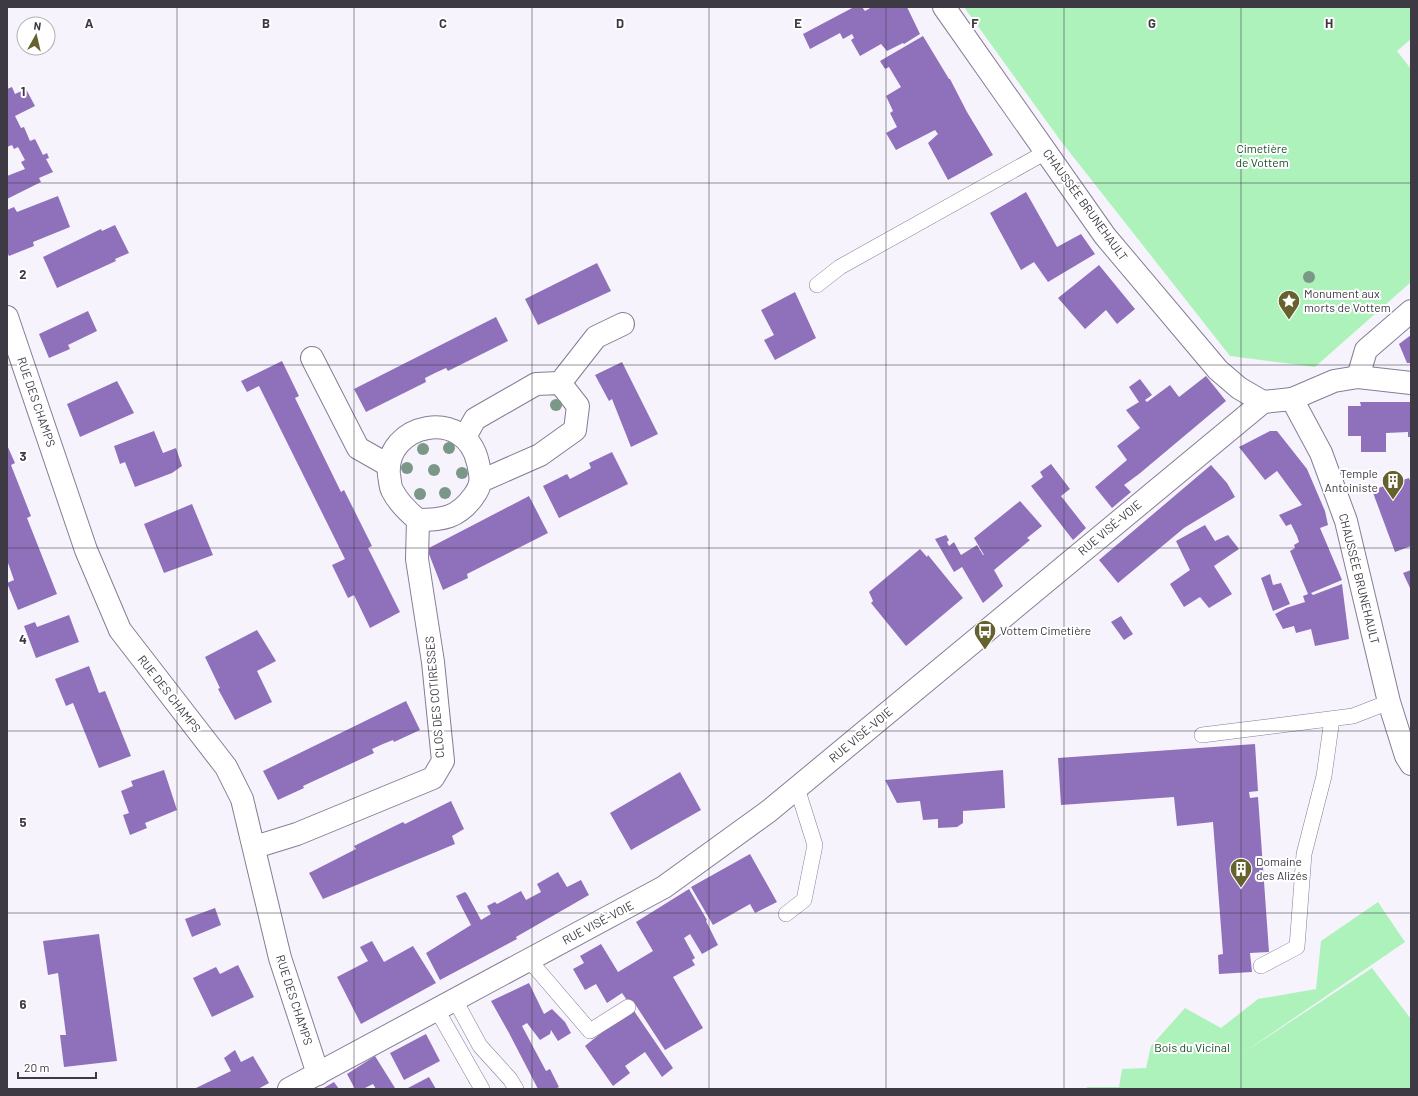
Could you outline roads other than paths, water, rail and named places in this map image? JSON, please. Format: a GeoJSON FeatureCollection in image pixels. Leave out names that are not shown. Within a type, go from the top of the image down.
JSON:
{"type":"FeatureCollection","features":[{"type":"Feature","properties":{"kind":"street","name":"CHAUSSÉE BRUNEHAULT"},"geometry":{"type":"LineString","coordinates":[[944,7],[1105,236],[1218,370],[1239,388],[1263,402]]}},
{"type":"Feature","properties":{"kind":"street"},"geometry":{"type":"LineString","coordinates":[[1358,377],[1366,350],[1411,311]]}},
{"type":"Feature","properties":{"kind":"street"},"geometry":{"type":"LineString","coordinates":[[465,437],[475,419],[536,384],[560,383],[596,337],[623,324]]}},
{"type":"Feature","properties":{"kind":"street","name":"RUE DES CHAMPS"},"geometry":{"type":"LineString","coordinates":[[9,331],[86,550],[120,630],[226,767],[242,799],[255,847],[257,867],[280,958],[318,1074]]}},
{"type":"Feature","properties":{"kind":"street"},"geometry":{"type":"LineString","coordinates":[[312,358],[358,448],[388,465]]}},
{"type":"Feature","properties":{"kind":"street"},"geometry":{"type":"LineString","coordinates":[[1263,402],[1292,399],[1334,381],[1358,377],[1411,383]]}},
{"type":"Feature","properties":{"kind":"street"},"geometry":{"type":"LineString","coordinates":[[481,481],[540,455],[575,430],[578,406],[560,383]]}},
{"type":"Feature","properties":{"kind":"street","name":"CHAUSSÉE BRUNEHAULT"},"geometry":{"type":"LineString","coordinates":[[1292,399],[1321,453],[1346,521],[1389,702],[1406,756],[1411,764]]}},
{"type":"Feature","properties":{"kind":"street","name":"RUE VISÉ-VOIE"},"geometry":{"type":"LineString","coordinates":[[289,1089],[664,887],[769,811],[1263,402]]}},
{"type":"Feature","properties":{"kind":"street"},"geometry":{"type":"LineString","coordinates":[[448,428],[465,437],[476,457],[481,481],[477,493],[465,509],[441,520],[418,520],[401,505],[391,489],[388,465],[396,446],[417,430],[448,428]]}},
{"type":"Feature","properties":{"kind":"street","name":"CLOS DES COTIRESSES"},"geometry":{"type":"LineString","coordinates":[[255,847],[297,834],[433,778],[443,761],[433,662],[417,559],[418,520]]}},
{"type":"Feature","properties":{"kind":"lane"},"geometry":{"type":"LineString","coordinates":[[817,285],[840,267],[1046,152]]}},
{"type":"Feature","properties":{"kind":"lane"},"geometry":{"type":"LineString","coordinates":[[1202,735],[1353,716],[1389,702]]}},
{"type":"Feature","properties":{"kind":"lane"},"geometry":{"type":"LineString","coordinates":[[1261,966],[1297,947],[1304,854],[1324,776],[1332,719]]}},
{"type":"Feature","properties":{"kind":"lane"},"geometry":{"type":"LineString","coordinates":[[786,914],[804,900],[815,845],[796,788]]}},
{"type":"Feature","properties":{"kind":"lane"},"geometry":{"type":"LineString","coordinates":[[529,960],[590,1031],[628,1008]]}},
{"type":"Feature","properties":{"kind":"lane"},"geometry":{"type":"LineString","coordinates":[[446,1005],[482,1089]]}},
{"type":"Feature","properties":{"kind":"lane"},"geometry":{"type":"LineString","coordinates":[[446,1005],[510,1079],[516,1089]]}},
{"type":"Feature","properties":{"kind":"place","name":"Monument aux morts de Vottem"},"geometry":{"type":"Point","coordinates":[1289,320]}},
{"type":"Feature","properties":{"kind":"place","name":"Temple Antoiniste"},"geometry":{"type":"Point","coordinates":[1393,500]}},
{"type":"Feature","properties":{"kind":"place","name":"Vottem Cimetière"},"geometry":{"type":"Point","coordinates":[985,650]}},
{"type":"Feature","properties":{"kind":"place","name":"Domaine des Alizés"},"geometry":{"type":"Point","coordinates":[1241,888]}},
{"type":"Feature","properties":{"kind":"park label","name":"Cimetière de Vottem"},"geometry":{"type":"Point","coordinates":[1262,156]}},
{"type":"Feature","properties":{"kind":"park label","name":"Bois du Vicinal"},"geometry":{"type":"Point","coordinates":[1192,1048]}}]}
